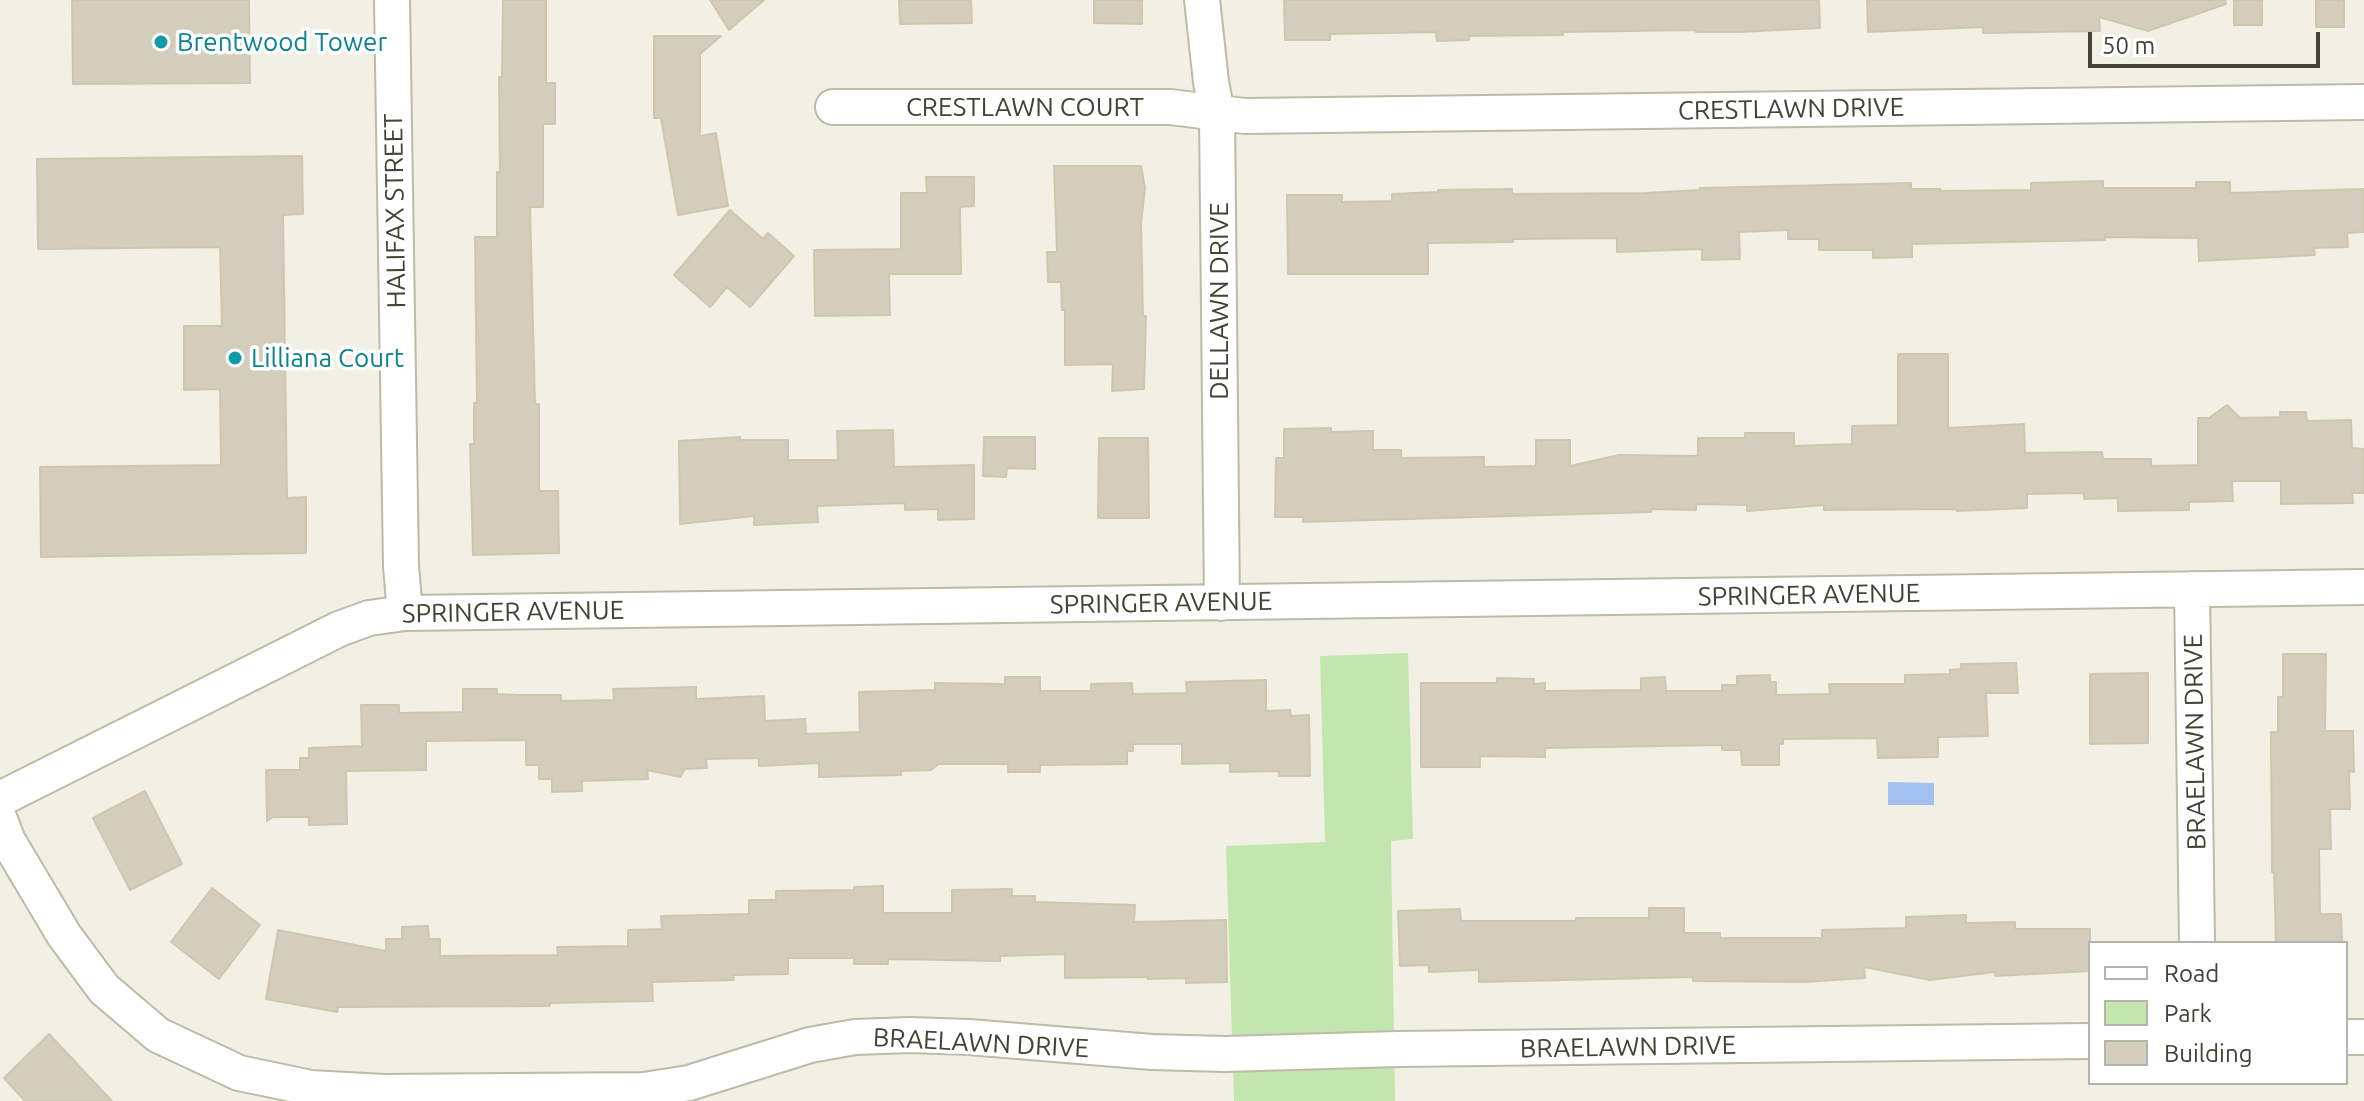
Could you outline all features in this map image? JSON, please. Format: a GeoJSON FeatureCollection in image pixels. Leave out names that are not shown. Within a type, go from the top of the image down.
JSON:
{"type":"FeatureCollection","features":[{"type":"Feature","properties":{"kind":"street","name":"HALIFAX STREET"},"geometry":{"type":"LineString","coordinates":[[392,0],[401,566],[405,613]]}},
{"type":"Feature","properties":{"kind":"street","name":"DELLAWN DRIVE"},"geometry":{"type":"LineString","coordinates":[[1202,0],[1217,113],[1222,603]]}},
{"type":"Feature","properties":{"kind":"street","name":"CRESTLAWN DRIVE"},"geometry":{"type":"LineString","coordinates":[[1217,113],[1245,116],[2364,102]]}},
{"type":"Feature","properties":{"kind":"street","name":"CRESTLAWN COURT"},"geometry":{"type":"LineString","coordinates":[[833,107],[1170,107],[1217,113]]}},
{"type":"Feature","properties":{"kind":"street","name":"SPRINGER AVENUE"},"geometry":{"type":"LineString","coordinates":[[0,799],[339,629],[369,618],[405,613],[2364,587]]}},
{"type":"Feature","properties":{"kind":"street","name":"BRAELAWN DRIVE"},"geometry":{"type":"LineString","coordinates":[[2192,589],[2197,941]]}},
{"type":"Feature","properties":{"kind":"street","name":"BRAELAWN DRIVE"},"geometry":{"type":"LineString","coordinates":[[0,820],[8,841],[64,935],[104,989],[158,1035],[239,1073],[311,1088],[383,1092],[644,1090],[689,1083],[810,1045],[855,1037],[910,1035],[1225,1054],[2088,1041]]}},
{"type":"Feature","properties":{"kind":"green space"},"geometry":{"type":"Polygon","coordinates":[[[1408,653],[1413,839],[1391,841],[1395,1101],[1234,1101],[1226,846],[1325,842],[1320,656],[1408,653]]]}},
{"type":"Feature","properties":{"kind":"water"},"geometry":{"type":"Polygon","coordinates":[[[1888,782],[1934,783],[1934,805],[1888,805],[1888,782]]]}},
{"type":"Feature","properties":{"kind":"building","name":"Brentwood Tower"},"geometry":{"type":"Polygon","coordinates":[[[72,0],[249,0],[250,83],[73,84],[72,0]]]}},
{"type":"Feature","properties":{"kind":"building"},"geometry":{"type":"Polygon","coordinates":[[[503,0],[546,0],[546,83],[555,83],[555,124],[543,124],[543,207],[530,207],[535,404],[539,404],[539,491],[558,491],[559,553],[473,555],[470,444],[474,444],[474,403],[477,403],[475,237],[497,237],[503,0]]]}},
{"type":"Feature","properties":{"kind":"building"},"geometry":{"type":"Polygon","coordinates":[[[710,0],[764,0],[729,30],[710,0]]]}},
{"type":"Feature","properties":{"kind":"building"},"geometry":{"type":"Polygon","coordinates":[[[899,0],[971,0],[972,23],[900,24],[899,0]]]}},
{"type":"Feature","properties":{"kind":"building"},"geometry":{"type":"Polygon","coordinates":[[[1094,0],[1142,0],[1142,24],[1094,23],[1094,0]]]}},
{"type":"Feature","properties":{"kind":"building"},"geometry":{"type":"Polygon","coordinates":[[[1284,0],[1819,0],[1820,28],[1739,32],[1563,32],[1563,35],[1469,36],[1469,40],[1437,41],[1436,32],[1330,34],[1330,40],[1285,40],[1284,0]]]}},
{"type":"Feature","properties":{"kind":"building"},"geometry":{"type":"Polygon","coordinates":[[[1867,0],[2225,0],[2226,4],[2148,31],[2099,17],[2100,31],[1983,33],[1983,27],[1868,32],[1867,0]]]}},
{"type":"Feature","properties":{"kind":"building"},"geometry":{"type":"Polygon","coordinates":[[[2234,0],[2262,0],[2262,25],[2234,25],[2234,0]]]}},
{"type":"Feature","properties":{"kind":"building"},"geometry":{"type":"Polygon","coordinates":[[[2316,0],[2344,0],[2344,27],[2316,27],[2316,0]]]}},
{"type":"Feature","properties":{"kind":"building"},"geometry":{"type":"Polygon","coordinates":[[[654,36],[721,36],[700,54],[700,136],[716,133],[728,206],[678,215],[661,118],[654,118],[654,36]]]}},
{"type":"Feature","properties":{"kind":"building","name":"Lilliana Court"},"geometry":{"type":"Polygon","coordinates":[[[302,156],[303,214],[283,215],[287,498],[306,497],[306,553],[41,557],[40,467],[221,465],[220,389],[184,390],[184,326],[222,326],[220,247],[38,249],[37,159],[302,156]]]}},
{"type":"Feature","properties":{"kind":"building"},"geometry":{"type":"Polygon","coordinates":[[[1054,166],[1141,166],[1145,188],[1141,223],[1143,316],[1146,316],[1144,389],[1112,391],[1113,364],[1065,365],[1065,310],[1062,310],[1061,282],[1048,282],[1047,252],[1057,252],[1054,166]]]}},
{"type":"Feature","properties":{"kind":"building"},"geometry":{"type":"Polygon","coordinates":[[[926,177],[974,177],[974,206],[960,207],[961,274],[889,274],[890,315],[815,316],[814,250],[901,249],[901,193],[927,193],[926,177]]]}},
{"type":"Feature","properties":{"kind":"building"},"geometry":{"type":"Polygon","coordinates":[[[2103,181],[2103,188],[2196,188],[2196,182],[2230,182],[2230,193],[2364,189],[2364,232],[2347,233],[2348,247],[2314,248],[2315,255],[2199,261],[2198,238],[2105,237],[2105,240],[1912,244],[1912,257],[1873,258],[1873,250],[1819,250],[1819,239],[1788,239],[1788,230],[1739,232],[1740,259],[1702,260],[1702,249],[1617,252],[1617,238],[1513,239],[1513,242],[1428,243],[1428,274],[1288,274],[1287,195],[1342,195],[1342,202],[1392,201],[1392,194],[1438,190],[1512,189],[1512,194],[1645,193],[1700,188],[1911,183],[1911,189],[1940,191],[2031,190],[2031,183],[2103,181]]]}},
{"type":"Feature","properties":{"kind":"building"},"geometry":{"type":"Polygon","coordinates":[[[730,210],[763,239],[768,233],[794,256],[750,307],[727,287],[710,307],[674,275],[730,210]]]}},
{"type":"Feature","properties":{"kind":"building"},"geometry":{"type":"Polygon","coordinates":[[[1898,354],[1948,354],[1948,428],[2024,424],[2025,453],[2102,452],[2103,459],[2151,459],[2151,466],[2198,465],[2198,418],[2209,418],[2227,405],[2240,418],[2280,417],[2280,412],[2306,412],[2307,421],[2351,420],[2352,448],[2364,449],[2364,493],[2352,493],[2353,503],[2281,504],[2281,481],[2232,481],[2233,501],[2189,502],[2189,510],[2118,511],[2118,498],[2084,499],[2084,493],[2027,494],[2027,508],[1957,511],[1824,510],[1824,505],[1747,511],[1747,505],[1696,504],[1696,510],[1651,509],[1651,512],[1303,522],[1303,517],[1275,517],[1276,458],[1284,458],[1284,429],[1373,431],[1373,450],[1401,450],[1401,458],[1484,457],[1484,467],[1536,466],[1536,440],[1570,440],[1570,466],[1619,455],[1698,456],[1698,438],[1745,438],[1745,433],[1794,433],[1794,446],[1852,444],[1852,426],[1898,425],[1898,354]]]}},
{"type":"Feature","properties":{"kind":"building"},"geometry":{"type":"Polygon","coordinates":[[[893,430],[894,467],[974,465],[974,519],[938,520],[938,509],[905,510],[905,503],[817,506],[818,522],[754,525],[754,516],[680,524],[679,441],[740,437],[740,440],[788,440],[788,460],[838,460],[837,431],[893,430]]]}},
{"type":"Feature","properties":{"kind":"building"},"geometry":{"type":"Polygon","coordinates":[[[984,437],[1035,437],[1035,469],[1007,468],[1006,477],[983,476],[984,437]]]}},
{"type":"Feature","properties":{"kind":"building"},"geometry":{"type":"Polygon","coordinates":[[[1099,438],[1148,438],[1149,518],[1098,518],[1099,438]]]}},
{"type":"Feature","properties":{"kind":"building"},"geometry":{"type":"Polygon","coordinates":[[[2283,654],[2326,654],[2325,731],[2353,731],[2354,772],[2349,771],[2350,809],[2330,809],[2331,849],[2319,849],[2320,914],[2341,914],[2342,941],[2276,941],[2271,732],[2278,732],[2278,697],[2283,697],[2283,654]]]}},
{"type":"Feature","properties":{"kind":"building"},"geometry":{"type":"Polygon","coordinates":[[[2016,663],[2018,693],[1986,693],[1988,736],[1938,737],[1938,757],[1878,758],[1877,738],[1783,739],[1783,744],[1779,744],[1779,765],[1742,765],[1741,750],[1722,750],[1722,745],[1545,748],[1545,757],[1480,756],[1480,767],[1421,767],[1421,683],[1497,683],[1497,678],[1534,679],[1534,684],[1545,683],[1545,691],[1641,690],[1641,678],[1665,677],[1666,691],[1722,691],[1722,685],[1737,685],[1737,676],[1770,675],[1770,682],[1776,682],[1776,695],[1830,694],[1829,684],[1905,684],[1905,675],[1950,674],[1950,670],[1961,669],[1961,664],[2016,663]]]}},
{"type":"Feature","properties":{"kind":"building"},"geometry":{"type":"Polygon","coordinates":[[[2148,673],[2148,743],[2090,744],[2090,674],[2148,673]]]}},
{"type":"Feature","properties":{"kind":"building"},"geometry":{"type":"Polygon","coordinates":[[[1005,677],[1040,677],[1040,691],[1091,691],[1091,684],[1132,683],[1133,694],[1187,693],[1186,682],[1266,680],[1266,711],[1290,710],[1291,716],[1309,715],[1310,776],[1279,776],[1279,771],[1230,772],[1230,763],[1182,764],[1182,744],[1133,744],[1133,751],[1127,751],[1127,764],[1040,765],[1040,772],[1008,772],[1008,764],[938,764],[931,770],[901,771],[901,775],[819,777],[819,763],[759,766],[759,758],[706,759],[707,768],[685,769],[680,777],[647,770],[648,779],[582,781],[582,791],[552,792],[552,779],[539,779],[539,765],[526,765],[526,740],[426,741],[426,770],[346,771],[347,824],[309,825],[309,817],[273,817],[267,821],[266,770],[300,770],[300,758],[309,758],[309,748],[362,746],[361,705],[399,705],[399,713],[463,712],[463,689],[497,689],[497,694],[561,695],[561,701],[614,700],[613,689],[696,687],[696,699],[764,696],[765,721],[805,719],[806,734],[860,732],[859,692],[935,690],[935,683],[1005,684],[1005,677]]]}},
{"type":"Feature","properties":{"kind":"building"},"geometry":{"type":"Polygon","coordinates":[[[145,791],[182,864],[130,890],[93,818],[145,791]]]}},
{"type":"Feature","properties":{"kind":"building"},"geometry":{"type":"Polygon","coordinates":[[[883,886],[883,913],[952,913],[952,890],[1012,889],[1012,896],[1035,896],[1035,902],[1135,905],[1134,922],[1226,920],[1227,982],[1186,983],[1186,978],[1148,977],[1065,978],[1065,954],[1000,956],[1000,961],[888,959],[888,964],[854,964],[854,958],[788,958],[788,974],[733,975],[734,980],[652,982],[653,1001],[550,1003],[550,1006],[338,1007],[337,1012],[266,999],[278,930],[386,951],[386,939],[402,939],[402,927],[428,926],[429,939],[440,939],[440,956],[558,955],[557,947],[628,946],[628,930],[662,929],[661,916],[749,914],[749,900],[776,900],[776,891],[854,890],[854,887],[883,886]]]}},
{"type":"Feature","properties":{"kind":"building"},"geometry":{"type":"Polygon","coordinates":[[[212,888],[260,925],[219,979],[171,942],[212,888]]]}},
{"type":"Feature","properties":{"kind":"building"},"geometry":{"type":"Polygon","coordinates":[[[1649,908],[1684,908],[1684,933],[1720,933],[1720,938],[1822,938],[1822,930],[1906,928],[1906,917],[1966,915],[1966,923],[2015,922],[2015,929],[2090,929],[2088,971],[1995,976],[1995,972],[1930,980],[1864,967],[1865,978],[1804,982],[1693,981],[1693,977],[1479,982],[1479,970],[1429,972],[1429,965],[1400,966],[1398,911],[1460,909],[1461,921],[1649,918],[1649,908]]]}},
{"type":"Feature","properties":{"kind":"building"},"geometry":{"type":"Polygon","coordinates":[[[49,1034],[112,1101],[25,1101],[4,1078],[49,1034]]]}},
{"type":"Feature","properties":{"kind":"place","name":"Brentwood Tower"},"geometry":{"type":"Point","coordinates":[161,42]}},
{"type":"Feature","properties":{"kind":"place","name":"Lilliana Court"},"geometry":{"type":"Point","coordinates":[235,358]}}]}
